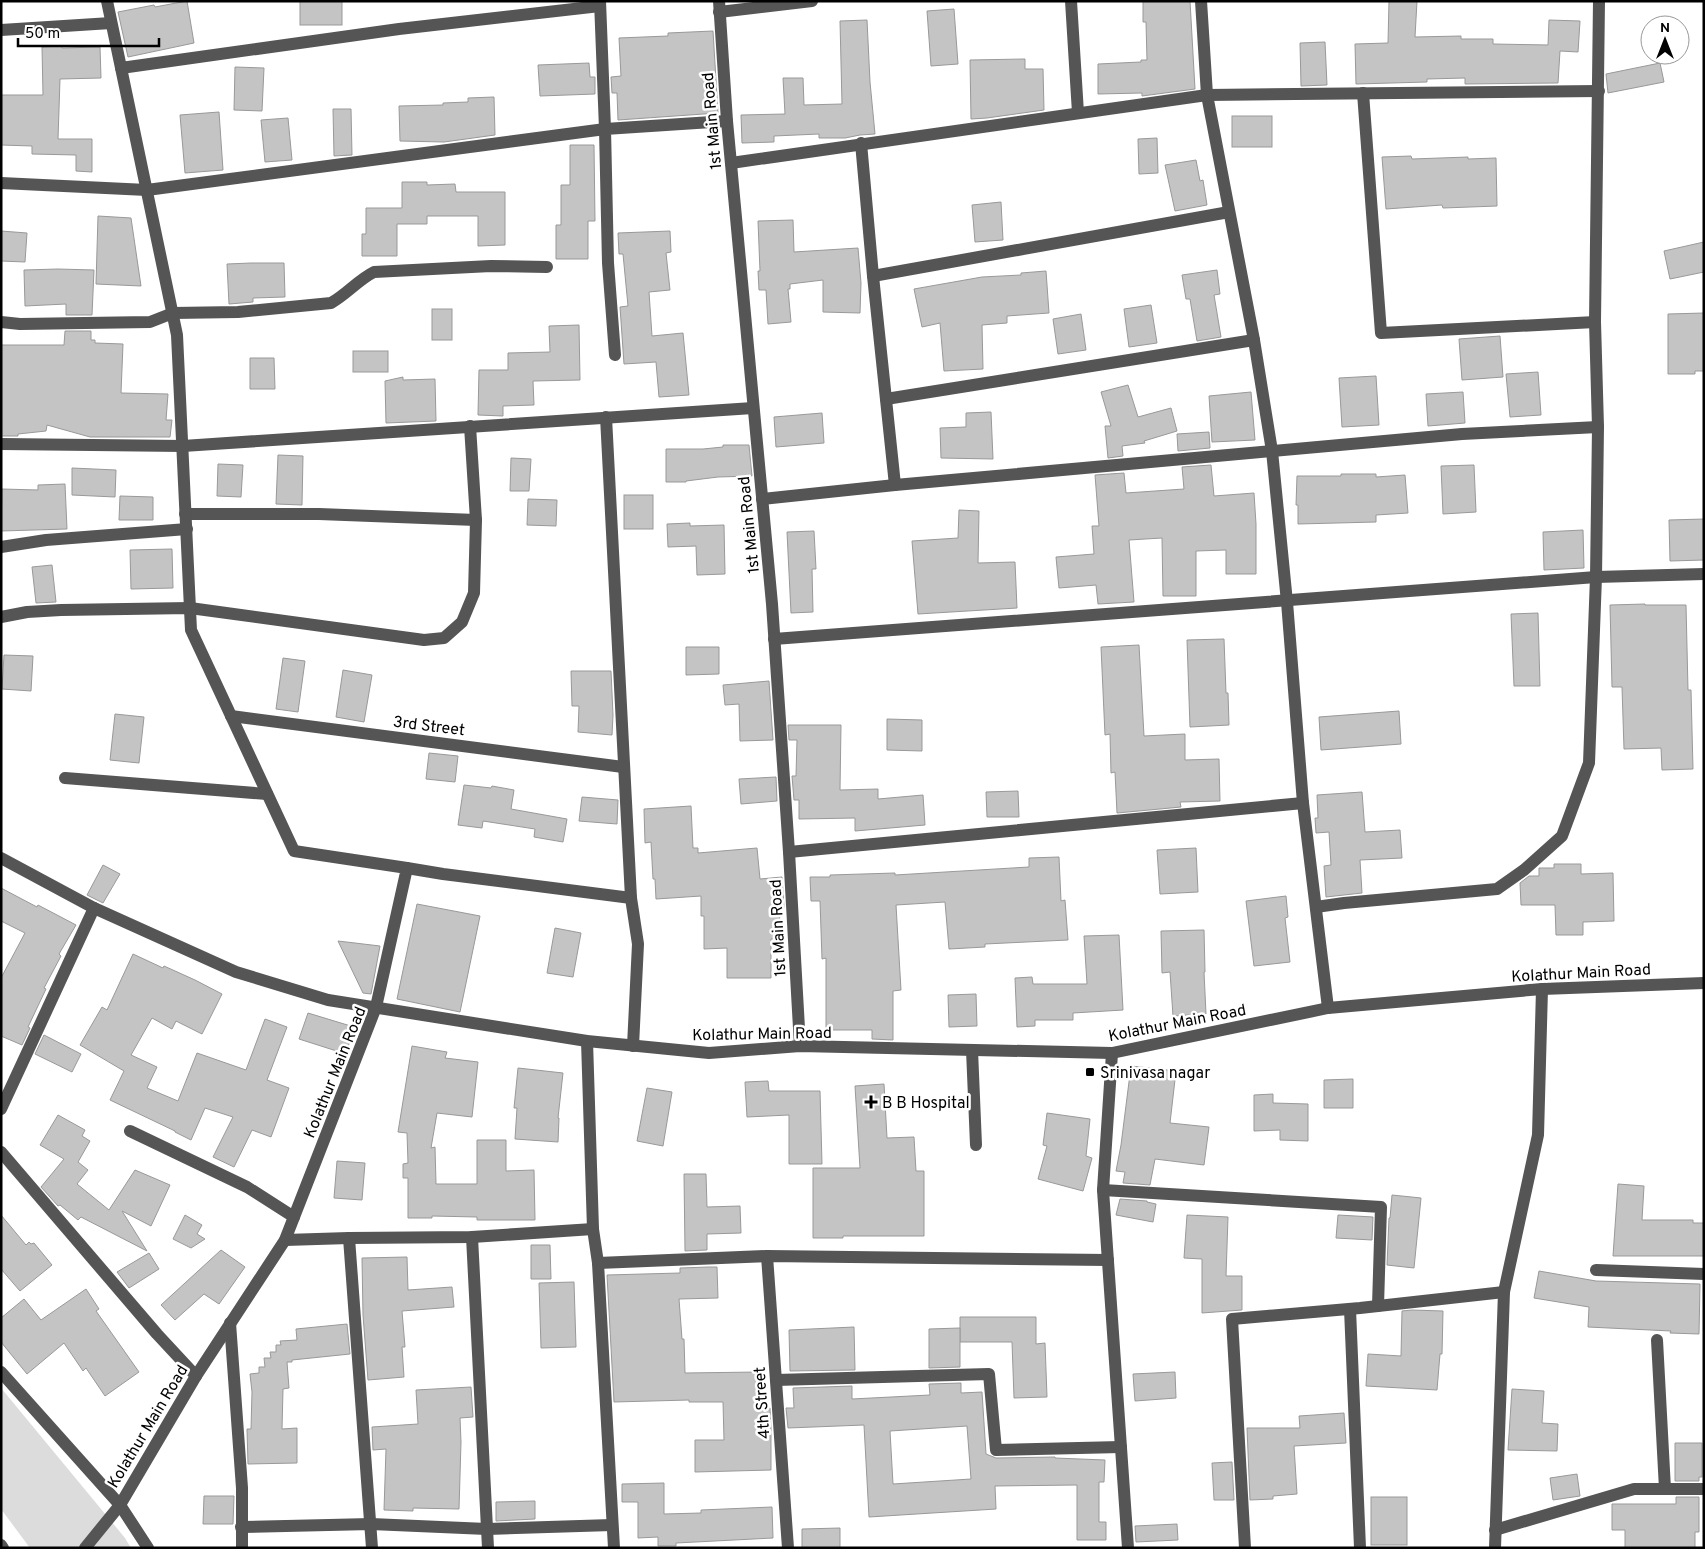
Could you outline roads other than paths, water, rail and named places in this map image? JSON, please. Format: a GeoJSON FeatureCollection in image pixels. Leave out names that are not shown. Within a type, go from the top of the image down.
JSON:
{"type":"FeatureCollection","features":[{"type":"Feature","properties":{"kind":"street"},"geometry":{"type":"LineString","coordinates":[[106,1],[177,335],[190,630],[294,851],[443,874],[631,898]]}},
{"type":"Feature","properties":{"kind":"street"},"geometry":{"type":"LineString","coordinates":[[719,7],[812,1]]}},
{"type":"Feature","properties":{"kind":"street"},"geometry":{"type":"LineString","coordinates":[[1071,1],[1078,113]]}},
{"type":"Feature","properties":{"kind":"street"},"geometry":{"type":"LineString","coordinates":[[1201,1],[1207,95],[1254,340],[1272,452],[1287,602],[1303,803],[1328,1008]]}},
{"type":"Feature","properties":{"kind":"street"},"geometry":{"type":"LineString","coordinates":[[1316,907],[1497,889],[1524,870],[1562,836],[1589,763],[1596,577],[1598,427],[1595,322],[1599,1]]}},
{"type":"Feature","properties":{"kind":"street"},"geometry":{"type":"LineString","coordinates":[[121,68],[399,29],[600,4],[608,263],[614,355]]}},
{"type":"Feature","properties":{"kind":"street","name":"1st Main Road"},"geometry":{"type":"LineString","coordinates":[[719,7],[727,121],[774,639],[800,1046]]}},
{"type":"Feature","properties":{"kind":"street"},"geometry":{"type":"LineString","coordinates":[[1,30],[111,23]]}},
{"type":"Feature","properties":{"kind":"street"},"geometry":{"type":"LineString","coordinates":[[731,163],[1207,95],[1599,91]]}},
{"type":"Feature","properties":{"kind":"street"},"geometry":{"type":"LineString","coordinates":[[1363,94],[1381,334],[1595,322]]}},
{"type":"Feature","properties":{"kind":"street"},"geometry":{"type":"LineString","coordinates":[[1,183],[147,190],[605,129],[727,121]]}},
{"type":"Feature","properties":{"kind":"street"},"geometry":{"type":"LineString","coordinates":[[861,143],[895,484]]}},
{"type":"Feature","properties":{"kind":"street"},"geometry":{"type":"LineString","coordinates":[[873,276],[1229,212]]}},
{"type":"Feature","properties":{"kind":"street"},"geometry":{"type":"LineString","coordinates":[[1,322],[20,324],[150,322],[173,313],[238,312],[331,303],[341,298],[363,278],[374,272],[491,266],[547,267]]}},
{"type":"Feature","properties":{"kind":"street"},"geometry":{"type":"LineString","coordinates":[[886,399],[1254,340]]}},
{"type":"Feature","properties":{"kind":"street"},"geometry":{"type":"LineString","coordinates":[[1,444],[183,446],[753,408]]}},
{"type":"Feature","properties":{"kind":"street"},"geometry":{"type":"LineString","coordinates":[[606,418],[623,767],[631,898],[638,944],[633,1046]]}},
{"type":"Feature","properties":{"kind":"street"},"geometry":{"type":"LineString","coordinates":[[1,617],[27,612],[60,610],[190,608],[424,640],[444,638],[462,622],[474,593],[476,520],[470,426]]}},
{"type":"Feature","properties":{"kind":"street"},"geometry":{"type":"LineString","coordinates":[[762,499],[895,484],[1462,434],[1598,427]]}},
{"type":"Feature","properties":{"kind":"street"},"geometry":{"type":"LineString","coordinates":[[185,514],[319,514],[476,520]]}},
{"type":"Feature","properties":{"kind":"street"},"geometry":{"type":"LineString","coordinates":[[1,547],[46,540],[186,528]]}},
{"type":"Feature","properties":{"kind":"street"},"geometry":{"type":"LineString","coordinates":[[774,639],[1287,602],[1596,577],[1704,574]]}},
{"type":"Feature","properties":{"kind":"street","name":"3rd Street"},"geometry":{"type":"LineString","coordinates":[[231,716],[623,767]]}},
{"type":"Feature","properties":{"kind":"street"},"geometry":{"type":"LineString","coordinates":[[65,778],[267,794]]}},
{"type":"Feature","properties":{"kind":"street"},"geometry":{"type":"LineString","coordinates":[[789,852],[1303,803]]}},
{"type":"Feature","properties":{"kind":"street"},"geometry":{"type":"LineString","coordinates":[[1,858],[94,908],[236,972],[328,1000],[376,1007],[407,868]]}},
{"type":"Feature","properties":{"kind":"street"},"geometry":{"type":"LineString","coordinates":[[1,1109],[94,908]]}},
{"type":"Feature","properties":{"kind":"street","name":"Kolathur Main Road"},"geometry":{"type":"LineString","coordinates":[[85,1548],[120,1505],[196,1376],[285,1240],[376,1007],[587,1041],[709,1053],[800,1046],[1112,1053],[1328,1008],[1542,989],[1704,984]]}},
{"type":"Feature","properties":{"kind":"street"},"geometry":{"type":"LineString","coordinates":[[1494,1548],[1504,1292],[1538,1135],[1542,989]]}},
{"type":"Feature","properties":{"kind":"street"},"geometry":{"type":"LineString","coordinates":[[587,1041],[593,1229],[598,1263],[614,1548]]}},
{"type":"Feature","properties":{"kind":"street"},"geometry":{"type":"LineString","coordinates":[[972,1050],[976,1145]]}},
{"type":"Feature","properties":{"kind":"street"},"geometry":{"type":"LineString","coordinates":[[1112,1053],[1103,1190],[1128,1548]]}},
{"type":"Feature","properties":{"kind":"street"},"geometry":{"type":"LineString","coordinates":[[130,1131],[246,1187],[294,1217]]}},
{"type":"Feature","properties":{"kind":"street"},"geometry":{"type":"LineString","coordinates":[[1,1152],[151,1327],[196,1376]]}},
{"type":"Feature","properties":{"kind":"street"},"geometry":{"type":"LineString","coordinates":[[1103,1190],[1381,1207],[1378,1306]]}},
{"type":"Feature","properties":{"kind":"street"},"geometry":{"type":"LineString","coordinates":[[285,1240],[472,1237],[593,1229]]}},
{"type":"Feature","properties":{"kind":"street"},"geometry":{"type":"LineString","coordinates":[[472,1237],[488,1548]]}},
{"type":"Feature","properties":{"kind":"street"},"geometry":{"type":"LineString","coordinates":[[349,1238],[372,1548]]}},
{"type":"Feature","properties":{"kind":"street"},"geometry":{"type":"LineString","coordinates":[[598,1263],[767,1256],[1108,1260]]}},
{"type":"Feature","properties":{"kind":"street","name":"4th Street"},"geometry":{"type":"LineString","coordinates":[[767,1256],[788,1548]]}},
{"type":"Feature","properties":{"kind":"street"},"geometry":{"type":"LineString","coordinates":[[1596,1270],[1704,1274]]}},
{"type":"Feature","properties":{"kind":"street"},"geometry":{"type":"LineString","coordinates":[[1245,1548],[1232,1319],[1350,1309],[1504,1292]]}},
{"type":"Feature","properties":{"kind":"street"},"geometry":{"type":"LineString","coordinates":[[1350,1309],[1360,1548]]}},
{"type":"Feature","properties":{"kind":"street"},"geometry":{"type":"LineString","coordinates":[[230,1322],[242,1488],[242,1548]]}},
{"type":"Feature","properties":{"kind":"street"},"geometry":{"type":"LineString","coordinates":[[1657,1340],[1665,1489]]}},
{"type":"Feature","properties":{"kind":"street"},"geometry":{"type":"LineString","coordinates":[[1,1372],[120,1505],[148,1548]]}},
{"type":"Feature","properties":{"kind":"street"},"geometry":{"type":"LineString","coordinates":[[776,1380],[989,1374],[996,1450],[1121,1447]]}},
{"type":"Feature","properties":{"kind":"street"},"geometry":{"type":"LineString","coordinates":[[1496,1530],[1634,1489],[1704,1489]]}},
{"type":"Feature","properties":{"kind":"street"},"geometry":{"type":"LineString","coordinates":[[241,1527],[371,1524],[487,1528],[612,1525]]}},
{"type":"Feature","properties":{"kind":"place","name":"Srinivasa nagar"},"geometry":{"type":"Point","coordinates":[1090,1072]}},
{"type":"Feature","properties":{"kind":"place","name":"B B Hospital"},"geometry":{"type":"Point","coordinates":[871,1102]}}]}
